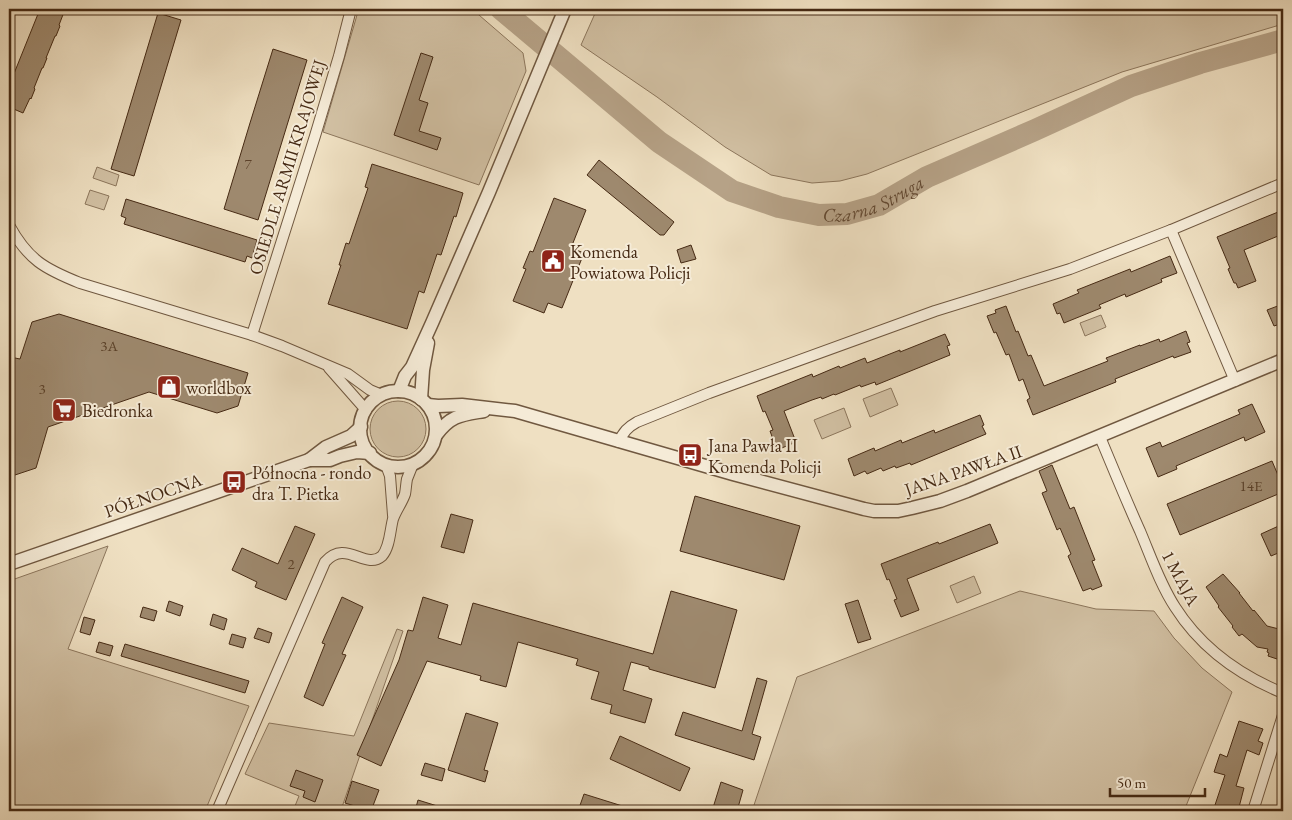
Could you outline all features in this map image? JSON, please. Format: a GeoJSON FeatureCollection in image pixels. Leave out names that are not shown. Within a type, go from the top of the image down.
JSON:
{"type":"FeatureCollection","features":[{"type":"Feature","properties":{"kind":"street","name":"OSIEDLE ARMII KRAJOWEJ"},"geometry":{"type":"LineString","coordinates":[[252,335],[315,136],[351,9]]}},
{"type":"Feature","properties":{"kind":"street"},"geometry":{"type":"LineString","coordinates":[[399,391],[432,323],[489,192],[565,9]]}},
{"type":"Feature","properties":{"kind":"street"},"geometry":{"type":"LineString","coordinates":[[619,442],[623,433],[637,422],[709,393],[935,311],[1070,269],[1171,230],[1283,183]]}},
{"type":"Feature","properties":{"kind":"street"},"geometry":{"type":"LineString","coordinates":[[9,225],[30,256],[56,273],[80,283],[252,335],[308,356],[348,374],[370,390],[382,395]]}},
{"type":"Feature","properties":{"kind":"street"},"geometry":{"type":"LineString","coordinates":[[1171,230],[1234,381]]}},
{"type":"Feature","properties":{"kind":"street"},"geometry":{"type":"LineString","coordinates":[[425,402],[423,370],[432,323]]}},
{"type":"Feature","properties":{"kind":"street","name":"JANA PAWŁA II"},"geometry":{"type":"LineString","coordinates":[[425,402],[515,411],[619,442],[864,509],[898,511],[940,501],[967,491],[1283,360]]}},
{"type":"Feature","properties":{"kind":"street"},"geometry":{"type":"LineString","coordinates":[[327,366],[366,410]]}},
{"type":"Feature","properties":{"kind":"street"},"geometry":{"type":"LineString","coordinates":[[399,391],[414,395],[425,402],[433,414],[436,435],[432,447],[424,457],[413,464],[395,467],[377,460],[370,453],[364,445],[361,436],[361,426],[362,418],[370,404],[382,395],[399,391]]}},
{"type":"Feature","properties":{"kind":"street","name":"JANA PAWŁA II"},"geometry":{"type":"LineString","coordinates":[[436,435],[444,424],[454,418],[497,409]]}},
{"type":"Feature","properties":{"kind":"street"},"geometry":{"type":"LineString","coordinates":[[309,460],[326,447],[351,436],[361,426]]}},
{"type":"Feature","properties":{"kind":"street","name":"1 MAJA"},"geometry":{"type":"LineString","coordinates":[[1100,437],[1160,578],[1182,617],[1198,637],[1230,665],[1249,677],[1283,693]]}},
{"type":"Feature","properties":{"kind":"street"},"geometry":{"type":"LineString","coordinates":[[309,460],[330,460],[357,452],[370,453]]}},
{"type":"Feature","properties":{"kind":"street","name":"PÓŁNOCNA"},"geometry":{"type":"LineString","coordinates":[[9,564],[309,460]]}},
{"type":"Feature","properties":{"kind":"street"},"geometry":{"type":"LineString","coordinates":[[217,811],[325,562],[334,554],[343,552],[369,560],[379,558],[384,554],[394,518],[405,494],[407,478],[413,464]]}},
{"type":"Feature","properties":{"kind":"street"},"geometry":{"type":"LineString","coordinates":[[386,465],[391,484],[394,518]]}},
{"type":"Feature","properties":{"kind":"street"},"geometry":{"type":"LineString","coordinates":[[1253,811],[1283,714]]}},
{"type":"Feature","properties":{"kind":"shaded area"},"geometry":{"type":"Polygon","coordinates":[[[357,9],[472,9],[523,53],[526,71],[479,185],[323,132],[357,15],[357,9]]]}},
{"type":"Feature","properties":{"kind":"shaded area"},"geometry":{"type":"Polygon","coordinates":[[[597,9],[1283,9],[1283,24],[1122,72],[867,174],[840,181],[812,183],[771,175],[725,147],[581,45],[597,9]]]}},
{"type":"Feature","properties":{"kind":"shaded area"},"geometry":{"type":"Polygon","coordinates":[[[97,167],[119,175],[116,186],[93,178],[97,167]]]}},
{"type":"Feature","properties":{"kind":"shaded area"},"geometry":{"type":"Polygon","coordinates":[[[90,190],[109,196],[104,210],[85,204],[90,190]]]}},
{"type":"Feature","properties":{"kind":"shaded area"},"geometry":{"type":"Polygon","coordinates":[[[1101,315],[1106,327],[1085,336],[1080,323],[1101,315]]]}},
{"type":"Feature","properties":{"kind":"shaded area"},"geometry":{"type":"Polygon","coordinates":[[[891,388],[898,405],[870,417],[863,399],[891,388]]]}},
{"type":"Feature","properties":{"kind":"shaded area"},"geometry":{"type":"Polygon","coordinates":[[[398,401],[413,406],[421,414],[426,429],[421,444],[413,452],[398,457],[383,452],[375,444],[370,429],[375,414],[383,406],[398,401]]]}},
{"type":"Feature","properties":{"kind":"shaded area"},"geometry":{"type":"Polygon","coordinates":[[[844,408],[851,427],[822,439],[814,420],[844,408]]]}},
{"type":"Feature","properties":{"kind":"shaded area"},"geometry":{"type":"Polygon","coordinates":[[[108,546],[68,649],[249,706],[205,811],[25,811],[11,807],[9,799],[9,581],[108,546]]]}},
{"type":"Feature","properties":{"kind":"shaded area"},"geometry":{"type":"Polygon","coordinates":[[[974,576],[981,593],[957,603],[950,586],[974,576]]]}},
{"type":"Feature","properties":{"kind":"shaded area"},"geometry":{"type":"Polygon","coordinates":[[[1020,591],[1096,609],[1154,611],[1174,638],[1202,668],[1232,692],[1184,811],[752,811],[797,677],[1020,591]]]}},
{"type":"Feature","properties":{"kind":"shaded area"},"geometry":{"type":"Polygon","coordinates":[[[397,629],[403,631],[341,810],[343,811],[293,811],[299,796],[245,774],[269,723],[354,736],[397,629]]]}},
{"type":"Feature","properties":{"kind":"building"},"geometry":{"type":"Polygon","coordinates":[[[40,9],[57,9],[64,12],[31,99],[23,113],[9,107],[9,86],[40,9]]]}},
{"type":"Feature","properties":{"kind":"building"},"geometry":{"type":"Polygon","coordinates":[[[158,13],[181,20],[134,176],[111,169],[158,13]]]}},
{"type":"Feature","properties":{"kind":"building"},"geometry":{"type":"Polygon","coordinates":[[[273,49],[307,60],[258,220],[224,209],[273,49]]]}},
{"type":"Feature","properties":{"kind":"building"},"geometry":{"type":"Polygon","coordinates":[[[421,53],[433,57],[419,100],[428,103],[419,131],[441,138],[437,150],[394,135],[421,53]]]}},
{"type":"Feature","properties":{"kind":"building"},"geometry":{"type":"Polygon","coordinates":[[[599,160],[674,222],[664,235],[660,235],[587,175],[599,160]]]}},
{"type":"Feature","properties":{"kind":"building"},"geometry":{"type":"Polygon","coordinates":[[[372,164],[463,193],[456,217],[454,216],[441,255],[437,254],[424,293],[419,291],[407,329],[328,304],[346,243],[349,244],[368,188],[365,187],[372,164]]]}},
{"type":"Feature","properties":{"kind":"building","name":"Komenda Powiatowa Policji"},"geometry":{"type":"Polygon","coordinates":[[[554,198],[586,210],[571,248],[584,253],[562,308],[548,303],[544,313],[513,301],[526,269],[523,268],[530,251],[533,252],[554,198]]]}},
{"type":"Feature","properties":{"kind":"building"},"geometry":{"type":"Polygon","coordinates":[[[126,199],[257,240],[252,258],[247,256],[245,262],[124,224],[126,218],[121,216],[126,199]]]}},
{"type":"Feature","properties":{"kind":"building"},"geometry":{"type":"Polygon","coordinates":[[[1283,210],[1283,234],[1244,250],[1256,281],[1238,288],[1228,269],[1230,268],[1217,237],[1283,210]]]}},
{"type":"Feature","properties":{"kind":"building"},"geometry":{"type":"Polygon","coordinates":[[[691,245],[696,259],[681,263],[677,250],[691,245]]]}},
{"type":"Feature","properties":{"kind":"building"},"geometry":{"type":"Polygon","coordinates":[[[1170,256],[1177,273],[1161,279],[1162,282],[1126,297],[1125,294],[1099,305],[1101,308],[1064,323],[1060,313],[1057,314],[1053,304],[1079,293],[1077,290],[1130,269],[1131,272],[1170,256]]]}},
{"type":"Feature","properties":{"kind":"building"},"geometry":{"type":"Polygon","coordinates":[[[1283,304],[1283,323],[1274,326],[1267,310],[1283,304]]]}},
{"type":"Feature","properties":{"kind":"building"},"geometry":{"type":"Polygon","coordinates":[[[1006,306],[1016,332],[1018,331],[1028,356],[1031,355],[1044,386],[1108,361],[1106,358],[1159,339],[1160,342],[1186,331],[1190,342],[1187,343],[1191,352],[1174,358],[1173,356],[1115,379],[1116,382],[1033,415],[1027,400],[1030,398],[1023,379],[1019,381],[1009,354],[1006,355],[987,316],[996,313],[995,310],[1006,306]]]}},
{"type":"Feature","properties":{"kind":"building"},"geometry":{"type":"Polygon","coordinates":[[[59,314],[248,373],[238,406],[217,413],[149,392],[48,427],[36,468],[9,477],[10,357],[20,359],[32,322],[59,314]]]}},
{"type":"Feature","properties":{"kind":"building"},"geometry":{"type":"Polygon","coordinates":[[[945,334],[950,345],[947,346],[950,355],[876,385],[875,382],[861,387],[860,385],[784,411],[796,442],[777,450],[770,431],[773,430],[757,396],[812,374],[813,377],[865,358],[867,363],[945,334]]]}},
{"type":"Feature","properties":{"kind":"building"},"geometry":{"type":"Polygon","coordinates":[[[1252,404],[1265,432],[1245,441],[1244,437],[1176,466],[1177,469],[1158,477],[1146,448],[1160,442],[1162,447],[1240,414],[1238,410],[1252,404]]]}},
{"type":"Feature","properties":{"kind":"building"},"geometry":{"type":"Polygon","coordinates":[[[980,415],[986,434],[911,465],[910,463],[896,468],[895,466],[883,471],[881,468],[867,474],[865,471],[854,476],[848,459],[874,448],[875,451],[901,440],[902,443],[934,430],[935,433],[980,415]]]}},
{"type":"Feature","properties":{"kind":"building"},"geometry":{"type":"Polygon","coordinates":[[[1272,461],[1283,487],[1283,492],[1180,535],[1167,504],[1272,461]]]}},
{"type":"Feature","properties":{"kind":"building"},"geometry":{"type":"Polygon","coordinates":[[[1052,465],[1070,509],[1074,507],[1095,560],[1092,561],[1102,586],[1092,590],[1091,588],[1083,591],[1068,556],[1071,554],[1060,528],[1057,530],[1042,493],[1047,491],[1039,471],[1052,465]]]}},
{"type":"Feature","properties":{"kind":"building"},"geometry":{"type":"Polygon","coordinates":[[[695,496],[800,526],[784,580],[680,551],[695,496]]]}},
{"type":"Feature","properties":{"kind":"building"},"geometry":{"type":"Polygon","coordinates":[[[451,514],[473,520],[464,553],[441,547],[451,514]]]}},
{"type":"Feature","properties":{"kind":"building"},"geometry":{"type":"Polygon","coordinates":[[[990,524],[998,543],[907,579],[919,610],[901,617],[894,600],[897,599],[881,564],[990,524]]]}},
{"type":"Feature","properties":{"kind":"building"},"geometry":{"type":"Polygon","coordinates":[[[1283,524],[1283,551],[1271,556],[1261,534],[1283,524]]]}},
{"type":"Feature","properties":{"kind":"building"},"geometry":{"type":"Polygon","coordinates":[[[295,526],[315,534],[286,600],[255,587],[257,582],[232,570],[242,548],[278,564],[295,526]]]}},
{"type":"Feature","properties":{"kind":"building"},"geometry":{"type":"Polygon","coordinates":[[[1223,574],[1267,626],[1283,630],[1283,657],[1280,660],[1268,656],[1268,649],[1257,647],[1242,634],[1239,636],[1218,607],[1206,587],[1223,574]]]}},
{"type":"Feature","properties":{"kind":"building"},"geometry":{"type":"Polygon","coordinates":[[[671,591],[737,610],[715,688],[631,662],[623,690],[652,699],[645,723],[610,713],[612,705],[591,699],[599,672],[576,665],[578,659],[518,642],[506,687],[480,680],[481,676],[427,661],[381,766],[357,755],[399,660],[408,630],[413,631],[423,597],[448,605],[438,638],[461,645],[473,603],[653,654],[671,591]]]}},
{"type":"Feature","properties":{"kind":"building"},"geometry":{"type":"Polygon","coordinates":[[[342,597],[363,607],[342,654],[346,655],[323,706],[304,697],[325,644],[322,643],[342,597]]]}},
{"type":"Feature","properties":{"kind":"building"},"geometry":{"type":"Polygon","coordinates":[[[858,600],[871,639],[858,643],[845,604],[858,600]]]}},
{"type":"Feature","properties":{"kind":"building"},"geometry":{"type":"Polygon","coordinates":[[[169,601],[183,606],[180,616],[166,611],[169,601]]]}},
{"type":"Feature","properties":{"kind":"building"},"geometry":{"type":"Polygon","coordinates":[[[143,607],[157,611],[154,621],[140,617],[143,607]]]}},
{"type":"Feature","properties":{"kind":"building"},"geometry":{"type":"Polygon","coordinates":[[[213,614],[227,619],[224,630],[210,625],[213,614]]]}},
{"type":"Feature","properties":{"kind":"building"},"geometry":{"type":"Polygon","coordinates":[[[84,617],[95,620],[90,635],[80,632],[84,617]]]}},
{"type":"Feature","properties":{"kind":"building"},"geometry":{"type":"Polygon","coordinates":[[[258,628],[272,633],[269,643],[254,638],[258,628]]]}},
{"type":"Feature","properties":{"kind":"building"},"geometry":{"type":"Polygon","coordinates":[[[232,634],[246,638],[243,648],[229,644],[232,634]]]}},
{"type":"Feature","properties":{"kind":"building"},"geometry":{"type":"Polygon","coordinates":[[[99,642],[113,646],[110,656],[96,652],[99,642]]]}},
{"type":"Feature","properties":{"kind":"building"},"geometry":{"type":"Polygon","coordinates":[[[125,644],[249,681],[245,693],[121,656],[125,644]]]}},
{"type":"Feature","properties":{"kind":"building"},"geometry":{"type":"Polygon","coordinates":[[[757,678],[767,681],[752,734],[761,737],[754,760],[675,735],[683,712],[742,731],[757,678]]]}},
{"type":"Feature","properties":{"kind":"building"},"geometry":{"type":"Polygon","coordinates":[[[466,713],[498,723],[484,770],[488,771],[485,782],[448,770],[466,713]]]}},
{"type":"Feature","properties":{"kind":"building"},"geometry":{"type":"Polygon","coordinates":[[[1239,721],[1263,729],[1258,741],[1263,743],[1259,755],[1247,750],[1236,786],[1244,788],[1238,811],[1213,811],[1225,775],[1214,772],[1220,754],[1227,757],[1239,721]]]}},
{"type":"Feature","properties":{"kind":"building"},"geometry":{"type":"Polygon","coordinates":[[[620,736],[690,768],[680,791],[610,759],[620,736]]]}},
{"type":"Feature","properties":{"kind":"building"},"geometry":{"type":"Polygon","coordinates":[[[425,763],[445,769],[442,781],[421,775],[425,763]]]}},
{"type":"Feature","properties":{"kind":"building"},"geometry":{"type":"Polygon","coordinates":[[[296,770],[323,780],[315,802],[303,797],[305,791],[290,786],[296,770]]]}},
{"type":"Feature","properties":{"kind":"building"},"geometry":{"type":"Polygon","coordinates":[[[352,781],[379,790],[371,811],[345,803],[352,781]]]}},
{"type":"Feature","properties":{"kind":"building"},"geometry":{"type":"Polygon","coordinates":[[[721,782],[743,790],[737,811],[712,811],[721,782]]]}},
{"type":"Feature","properties":{"kind":"building"},"geometry":{"type":"Polygon","coordinates":[[[584,794],[632,809],[631,811],[578,811],[584,794]]]}},
{"type":"Feature","properties":{"kind":"building"},"geometry":{"type":"Polygon","coordinates":[[[418,800],[447,809],[447,811],[415,811],[418,800]]]}},
{"type":"Feature","properties":{"kind":"waterway","name":"Czarna Struga"},"geometry":{"type":"LineString","coordinates":[[501,9],[659,142],[732,191],[779,207],[819,215],[847,214],[879,205],[927,177],[1131,86],[1200,63],[1283,40]]}},
{"type":"Feature","properties":{"kind":"place","name":"Komenda Powiatowa Policji"},"geometry":{"type":"Point","coordinates":[553,261]}},
{"type":"Feature","properties":{"kind":"place","name":"worldbox"},"geometry":{"type":"Point","coordinates":[169,387]}},
{"type":"Feature","properties":{"kind":"place","name":"Biedronka"},"geometry":{"type":"Point","coordinates":[64,410]}},
{"type":"Feature","properties":{"kind":"place","name":"Jana Pawła II Komenda Policji"},"geometry":{"type":"Point","coordinates":[690,455]}},
{"type":"Feature","properties":{"kind":"place","name":"Północna - rondo dra T. Pietka"},"geometry":{"type":"Point","coordinates":[234,482]}}]}
